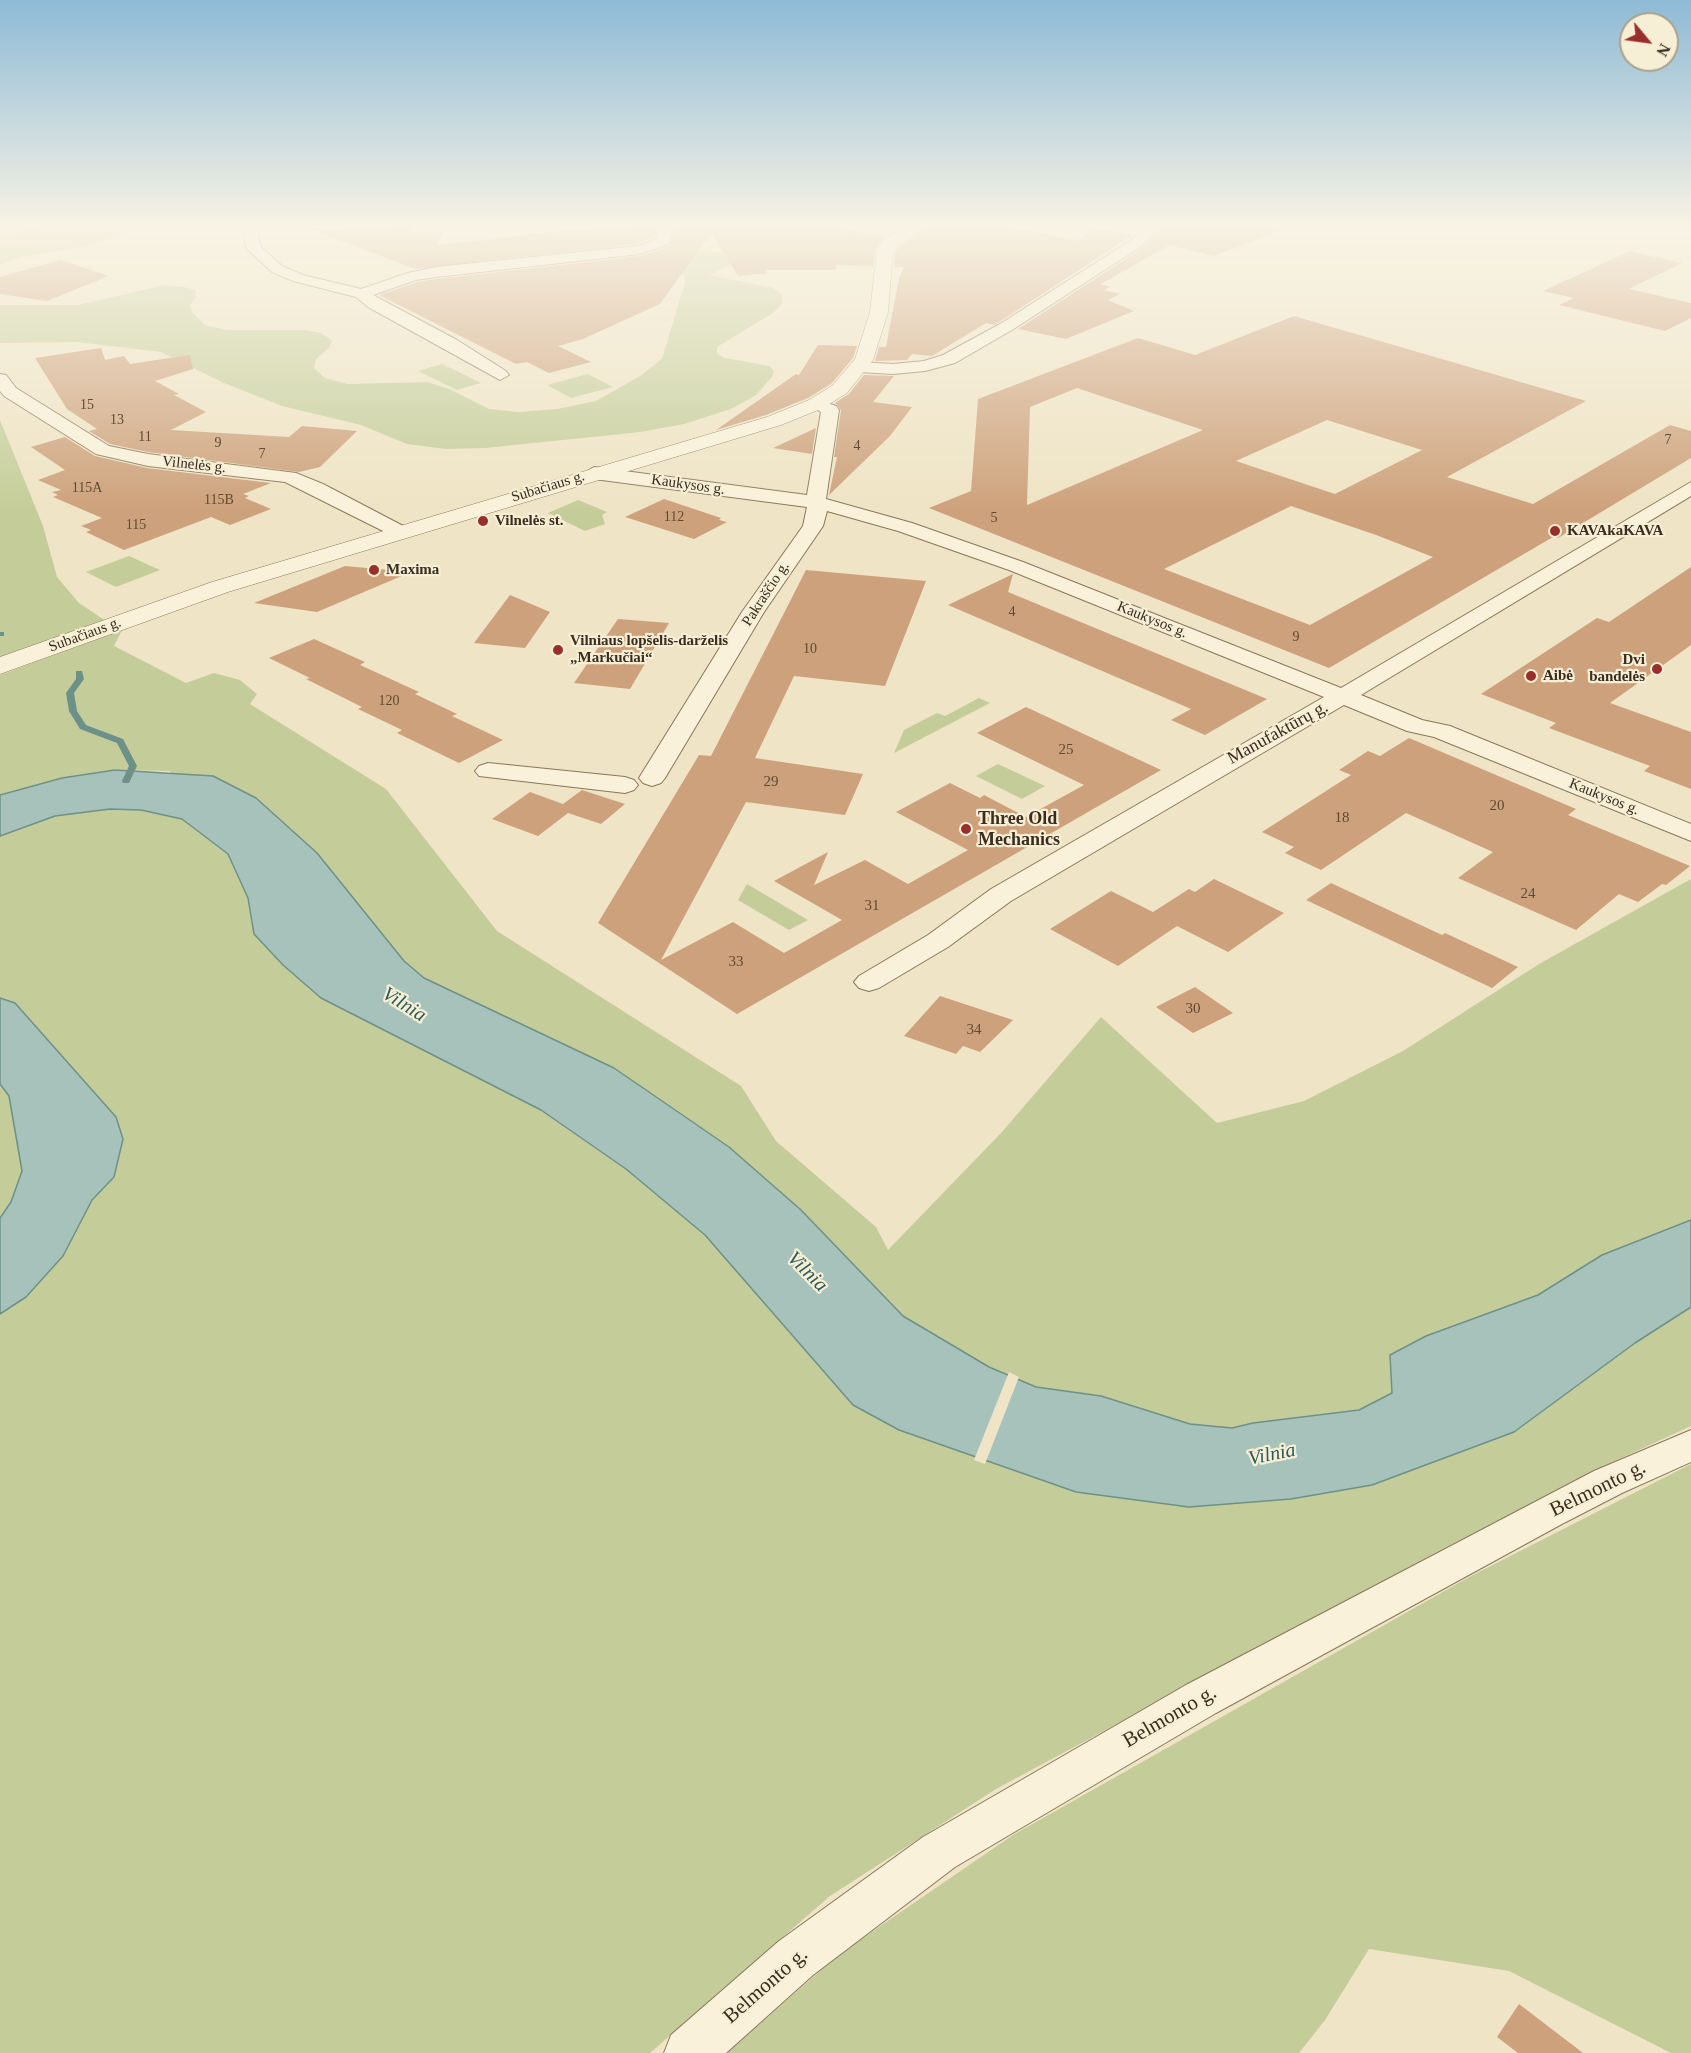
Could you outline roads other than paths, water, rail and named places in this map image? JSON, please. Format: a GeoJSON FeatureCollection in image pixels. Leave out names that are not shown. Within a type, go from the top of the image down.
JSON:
{"type":"FeatureCollection","features":[{"type":"Feature","properties":{"kind":"street"},"geometry":{"type":"LineString","coordinates":[[408,322],[451,344],[500,375]]}},
{"type":"Feature","properties":{"kind":"street","name":"Subačiaus g."},"geometry":{"type":"LineString","coordinates":[[0,666],[220,587],[594,473],[774,422],[816,404],[840,389],[859,367],[876,322]]}},
{"type":"Feature","properties":{"kind":"street"},"geometry":{"type":"LineString","coordinates":[[859,367],[893,369],[925,366],[949,359],[1014,322]]}},
{"type":"Feature","properties":{"kind":"street","name":"Vilnelės g."},"geometry":{"type":"LineString","coordinates":[[0,379],[10,392],[103,450],[148,460],[289,477],[316,488],[400,532]]}},
{"type":"Feature","properties":{"kind":"street","name":"Pakraščio g."},"geometry":{"type":"LineString","coordinates":[[488,771],[625,784],[633,779],[652,778],[753,612],[813,526],[817,513],[816,502],[830,410],[816,404]]}},
{"type":"Feature","properties":{"kind":"street","name":"Kaukysos g."},"geometry":{"type":"LineString","coordinates":[[594,473],[816,502],[877,518],[1004,561],[1416,726],[1440,731],[1691,833]]}},
{"type":"Feature","properties":{"kind":"street","name":"Manufaktūrų g."},"geometry":{"type":"LineString","coordinates":[[869,982],[938,941],[1001,895],[1175,791],[1343,696],[1691,488]]}},
{"type":"Feature","properties":{"kind":"street","name":"Belmonto g."},"geometry":{"type":"LineString","coordinates":[[689,2053],[796,1958],[939,1852],[1212,1693],[1576,1498],[1691,1445]]}},
{"type":"Feature","properties":{"kind":"water","name":"Vilnia"},"geometry":{"type":"Polygon","coordinates":[[[115,770],[213,776],[256,798],[317,853],[404,961],[424,978],[614,1068],[729,1147],[801,1210],[903,1316],[989,1367],[1036,1387],[1101,1396],[1190,1424],[1232,1428],[1253,1423],[1359,1410],[1392,1393],[1390,1355],[1426,1336],[1538,1295],[1602,1255],[1691,1220],[1691,1307],[1635,1343],[1514,1432],[1372,1485],[1291,1499],[1189,1507],[1076,1492],[899,1430],[853,1405],[705,1235],[626,1169],[541,1110],[321,998],[283,965],[254,934],[248,898],[228,854],[182,819],[141,810],[110,809],[55,816],[0,836],[0,795],[62,778],[115,770]]]}},
{"type":"Feature","properties":{"kind":"water"},"geometry":{"type":"Polygon","coordinates":[[[0,998],[15,1003],[116,1117],[123,1139],[114,1177],[92,1200],[63,1256],[26,1297],[0,1314],[0,1218],[11,1202],[22,1171],[9,1096],[0,1084],[0,998]]]}},
{"type":"Feature","properties":{"kind":"waterway"},"geometry":{"type":"LineString","coordinates":[[79,673],[80,679],[70,693],[73,711],[83,727],[120,741],[133,766],[126,781]]}},
{"type":"Feature","properties":{"kind":"place","name":"Vilnelės st."},"geometry":{"type":"Point","coordinates":[483,521]}},
{"type":"Feature","properties":{"kind":"place","name":"KAVAkaKAVA"},"geometry":{"type":"Point","coordinates":[1555,531]}},
{"type":"Feature","properties":{"kind":"place","name":"Maxima"},"geometry":{"type":"Point","coordinates":[374,570]}},
{"type":"Feature","properties":{"kind":"place","name":"Vilniaus lopšelis-darželis „Markučiai“"},"geometry":{"type":"Point","coordinates":[558,650]}},
{"type":"Feature","properties":{"kind":"place","name":"Dvi bandelės"},"geometry":{"type":"Point","coordinates":[1657,669]}},
{"type":"Feature","properties":{"kind":"place","name":"Aibė"},"geometry":{"type":"Point","coordinates":[1531,676]}},
{"type":"Feature","properties":{"kind":"place","name":"Three Old Mechanics"},"geometry":{"type":"Point","coordinates":[966,829]}}]}
